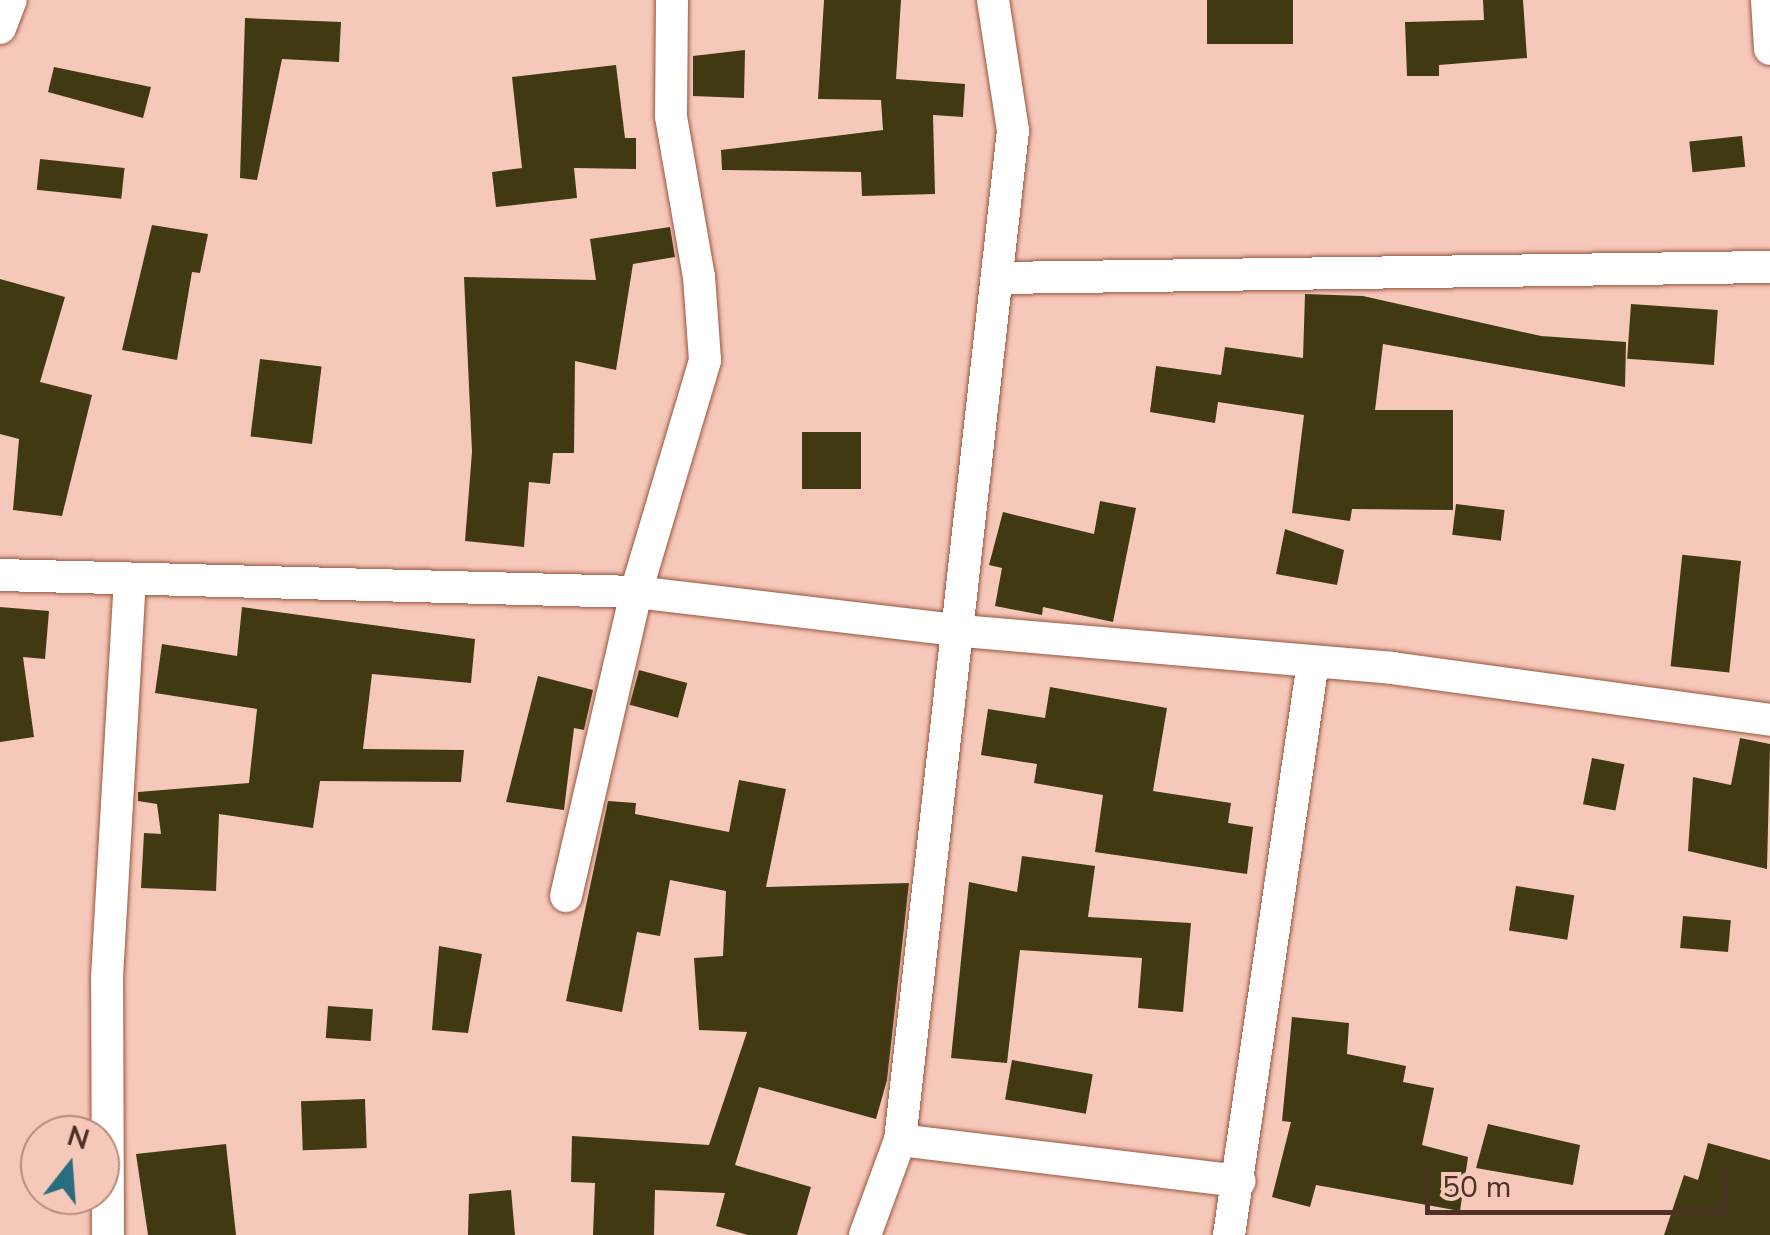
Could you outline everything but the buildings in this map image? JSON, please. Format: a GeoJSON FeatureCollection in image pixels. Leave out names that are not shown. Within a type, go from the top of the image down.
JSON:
{"type":"FeatureCollection","features":[{"type":"Feature","properties":{"kind":"street"},"geometry":{"type":"LineString","coordinates":[[0,28],[11,0]]}},
{"type":"Feature","properties":{"kind":"street"},"geometry":{"type":"LineString","coordinates":[[566,896],[636,592],[704,360],[700,277],[670,116],[672,0]]}},
{"type":"Feature","properties":{"kind":"street"},"geometry":{"type":"LineString","coordinates":[[866,1235],[900,1140],[962,632],[999,278],[1013,131],[993,0]]}},
{"type":"Feature","properties":{"kind":"street"},"geometry":{"type":"LineString","coordinates":[[1767,0],[1770,49]]}},
{"type":"Feature","properties":{"kind":"street"},"geometry":{"type":"LineString","coordinates":[[999,278],[1770,268]]}},
{"type":"Feature","properties":{"kind":"street"},"geometry":{"type":"LineString","coordinates":[[0,576],[636,592],[962,632],[1313,662],[1770,720]]}},
{"type":"Feature","properties":{"kind":"street"},"geometry":{"type":"LineString","coordinates":[[108,1235],[107,977],[130,580]]}},
{"type":"Feature","properties":{"kind":"street"},"geometry":{"type":"LineString","coordinates":[[1230,1235],[1313,662]]}},
{"type":"Feature","properties":{"kind":"street"},"geometry":{"type":"LineString","coordinates":[[900,1140],[1240,1181]]}}]}
